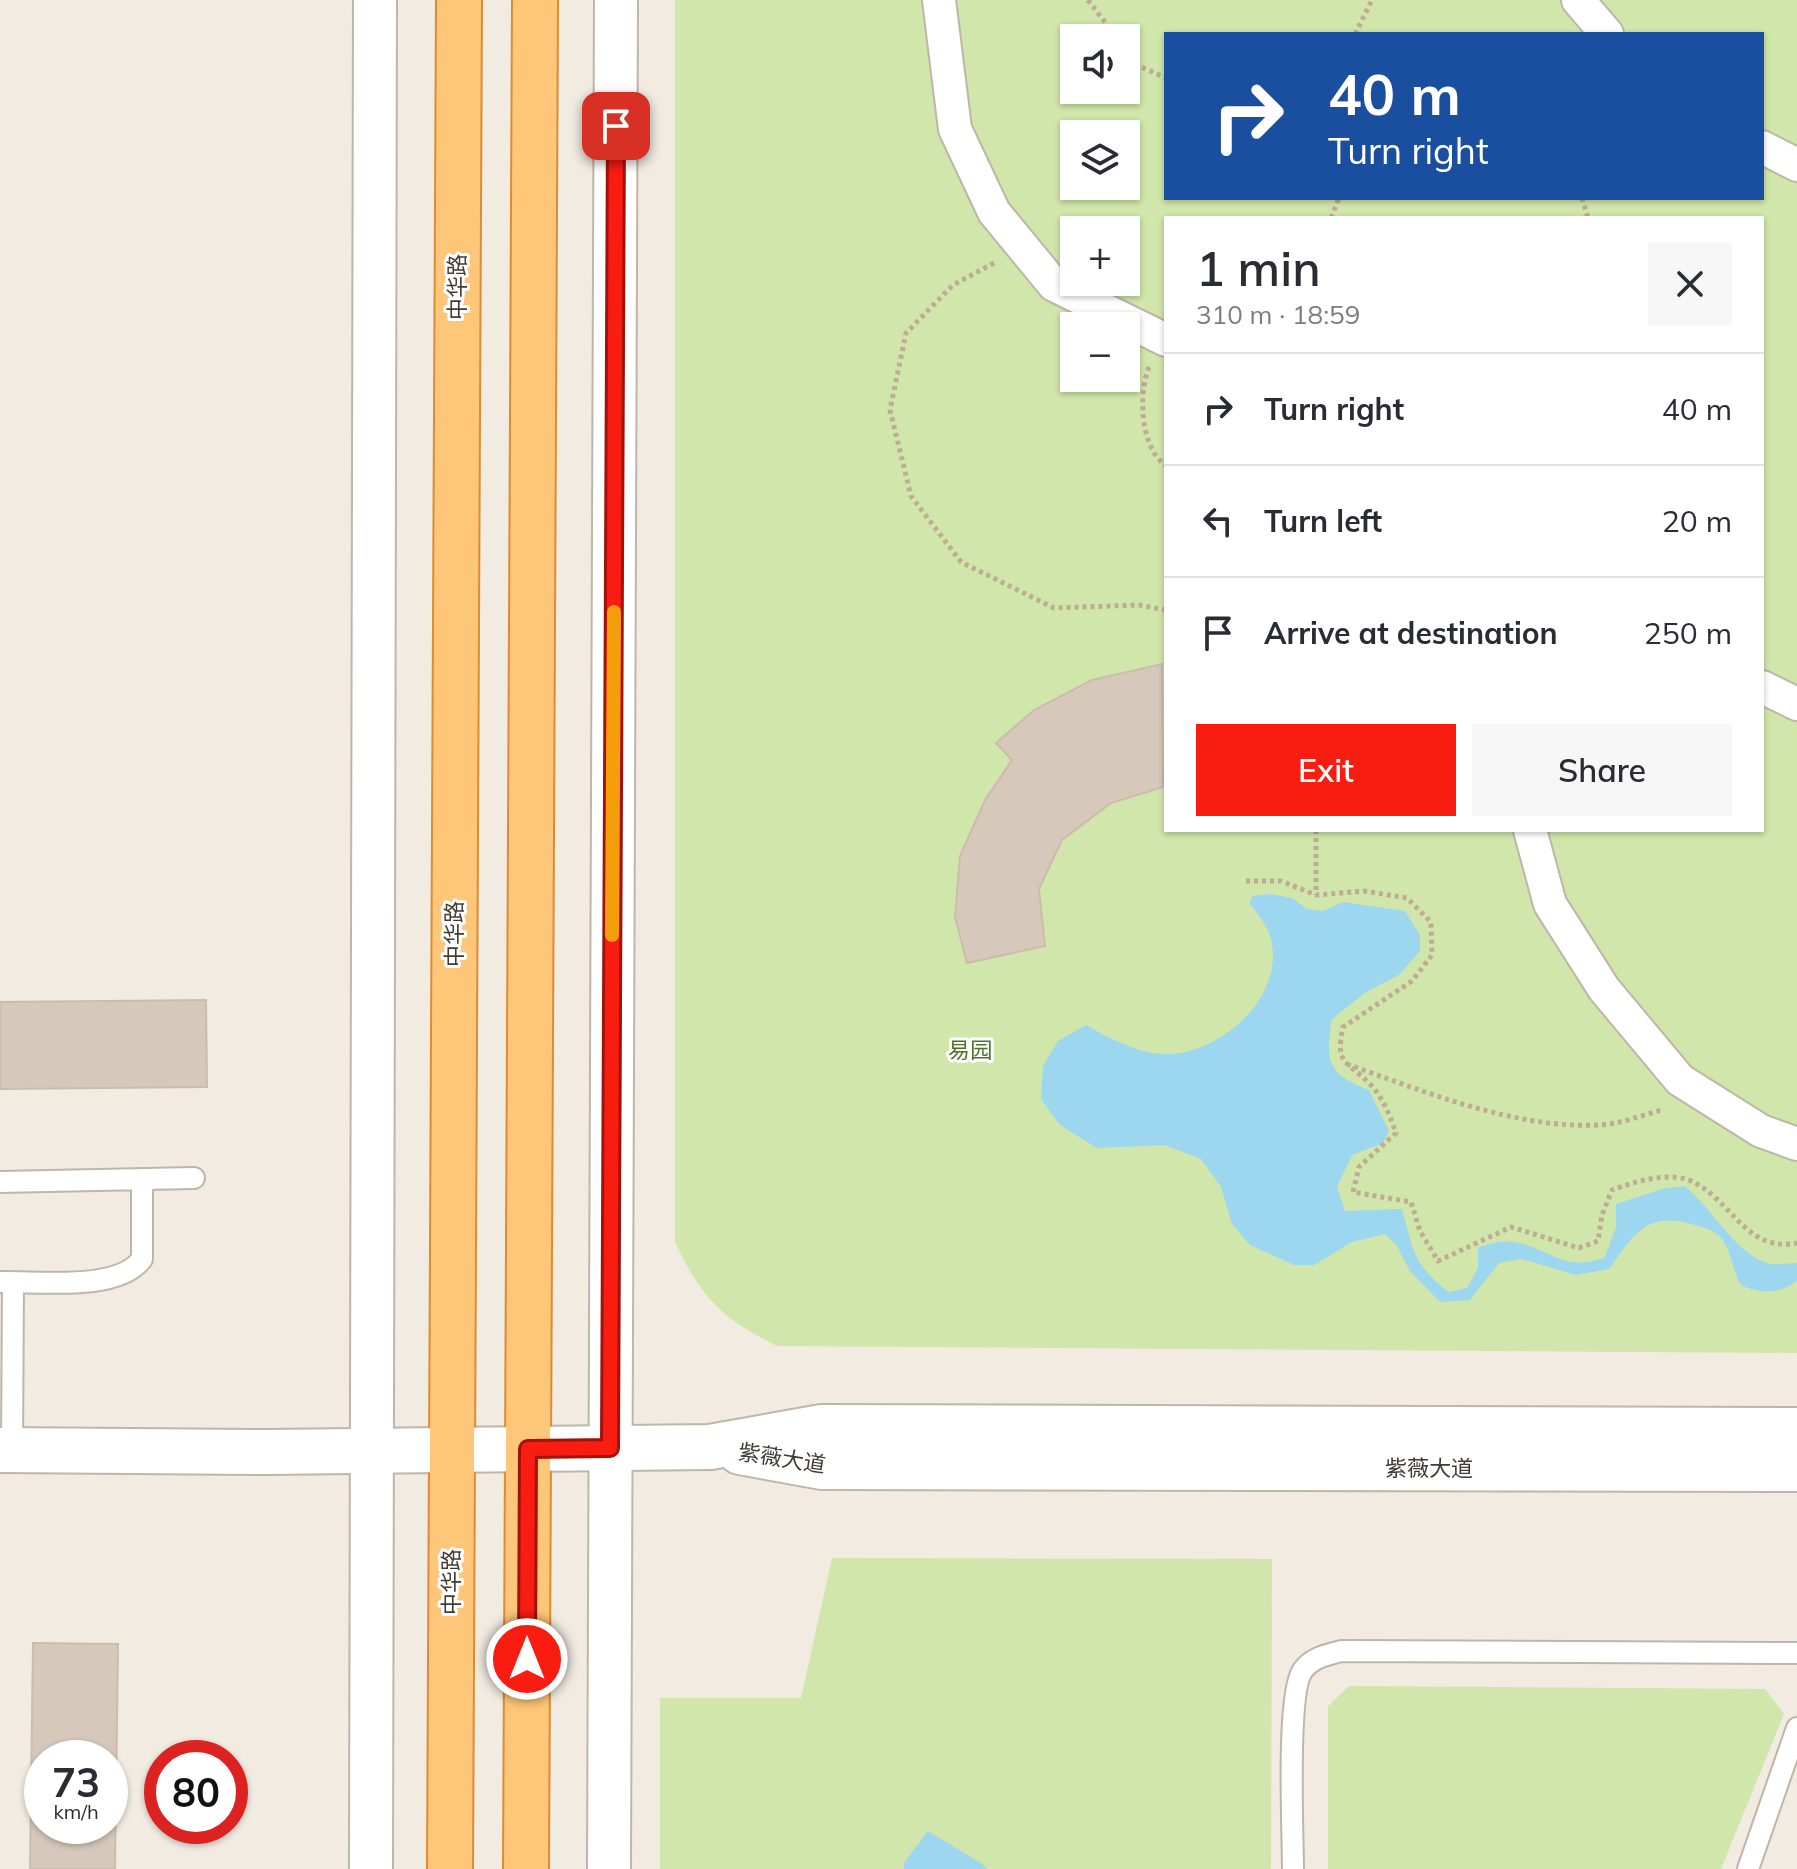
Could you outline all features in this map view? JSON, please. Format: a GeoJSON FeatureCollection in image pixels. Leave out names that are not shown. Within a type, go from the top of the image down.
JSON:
{"type":"FeatureCollection","features":[{"type":"Feature","properties":{"kind":"highway","name":"中华路"},"geometry":{"type":"LineString","coordinates":[[450,1869],[459,0]]}},
{"type":"Feature","properties":{"kind":"highway"},"geometry":{"type":"LineString","coordinates":[[526,1869],[535,0]]}},
{"type":"Feature","properties":{"kind":"street"},"geometry":{"type":"LineString","coordinates":[[371,1869],[375,0]]}},
{"type":"Feature","properties":{"kind":"street"},"geometry":{"type":"LineString","coordinates":[[609,1869],[616,0]]}},
{"type":"Feature","properties":{"kind":"street"},"geometry":{"type":"LineString","coordinates":[[939,0],[955,129],[994,212],[1054,285],[1162,339]]}},
{"type":"Feature","properties":{"kind":"street"},"geometry":{"type":"LineString","coordinates":[[1578,0],[1605,32]]}},
{"type":"Feature","properties":{"kind":"street"},"geometry":{"type":"LineString","coordinates":[[1764,148],[1797,165]]}},
{"type":"Feature","properties":{"kind":"street"},"geometry":{"type":"LineString","coordinates":[[1764,688],[1797,704]]}},
{"type":"Feature","properties":{"kind":"street"},"geometry":{"type":"LineString","coordinates":[[1531,832],[1550,904],[1604,989],[1680,1080],[1761,1131],[1797,1144]]}},
{"type":"Feature","properties":{"kind":"street","name":"紫薇大道"},"geometry":{"type":"LineString","coordinates":[[710,1447],[822,1427],[1797,1430]]}},
{"type":"Feature","properties":{"kind":"street"},"geometry":{"type":"LineString","coordinates":[[6,1450],[372,1451],[710,1447]]}},
{"type":"Feature","properties":{"kind":"street","name":"紫薇大道"},"geometry":{"type":"LineString","coordinates":[[710,1447],[822,1467],[1797,1469]]}},
{"type":"Feature","properties":{"kind":"lane"},"geometry":{"type":"LineString","coordinates":[[0,1182],[194,1178]]}},
{"type":"Feature","properties":{"kind":"lane"},"geometry":{"type":"LineString","coordinates":[[6,1450],[6,1282],[114,1280],[135,1269],[142,1259],[142,1179]]}},
{"type":"Feature","properties":{"kind":"lane"},"geometry":{"type":"LineString","coordinates":[[1293,1869],[1295,1701],[1301,1672],[1316,1657],[1341,1651],[1797,1653]]}},
{"type":"Feature","properties":{"kind":"lane"},"geometry":{"type":"LineString","coordinates":[[1748,1869],[1797,1728]]}},
{"type":"Feature","properties":{"kind":"path"},"geometry":{"type":"LineString","coordinates":[[1088,0],[1106,24]]}},
{"type":"Feature","properties":{"kind":"path"},"geometry":{"type":"LineString","coordinates":[[1356,32],[1372,0]]}},
{"type":"Feature","properties":{"kind":"path"},"geometry":{"type":"LineString","coordinates":[[1140,66],[1164,77]]}},
{"type":"Feature","properties":{"kind":"path"},"geometry":{"type":"LineString","coordinates":[[1024,248],[953,285],[906,333],[890,410],[911,496],[961,562],[1054,608],[1139,605],[1164,610]]}},
{"type":"Feature","properties":{"kind":"path"},"geometry":{"type":"LineString","coordinates":[[1162,339],[1146,374],[1143,424],[1158,460],[1164,464]]}},
{"type":"Feature","properties":{"kind":"path"},"geometry":{"type":"LineString","coordinates":[[1316,832],[1316,895]]}},
{"type":"Feature","properties":{"kind":"path"},"geometry":{"type":"LineString","coordinates":[[1246,881],[1281,881],[1316,895],[1364,891],[1407,898],[1431,922],[1432,955],[1412,981],[1343,1027],[1339,1047],[1342,1062],[1370,1084],[1389,1112],[1396,1133],[1359,1167],[1353,1192],[1411,1202],[1420,1231],[1438,1261],[1511,1227],[1579,1248],[1598,1241],[1602,1215],[1612,1190],[1639,1180],[1688,1179],[1719,1199],[1751,1235],[1779,1246],[1797,1243]]}},
{"type":"Feature","properties":{"kind":"path"},"geometry":{"type":"LineString","coordinates":[[1342,1062],[1431,1095],[1530,1119],[1598,1126],[1676,1106],[1703,1094]]}},
{"type":"Feature","properties":{"kind":"green space","name":"易园"},"geometry":{"type":"Polygon","coordinates":[[[675,0],[1797,0],[1797,1353],[777,1346],[727,1316],[694,1278],[675,1242],[675,0]]]}},
{"type":"Feature","properties":{"kind":"green space"},"geometry":{"type":"Polygon","coordinates":[[[832,1558],[1272,1559],[1271,1869],[660,1869],[660,1698],[801,1698],[832,1558]]]}},
{"type":"Feature","properties":{"kind":"green space"},"geometry":{"type":"Polygon","coordinates":[[[1349,1686],[1765,1689],[1784,1714],[1721,1869],[1328,1869],[1328,1706],[1349,1686]]]}},
{"type":"Feature","properties":{"kind":"water"},"geometry":{"type":"Polygon","coordinates":[[[1270,894],[1292,898],[1307,909],[1323,911],[1343,902],[1405,911],[1420,935],[1420,951],[1399,975],[1366,992],[1332,1019],[1329,1046],[1332,1064],[1345,1078],[1369,1090],[1389,1131],[1383,1143],[1352,1155],[1337,1187],[1345,1211],[1402,1209],[1416,1255],[1427,1272],[1448,1292],[1467,1288],[1478,1268],[1478,1248],[1498,1242],[1515,1242],[1571,1262],[1605,1257],[1616,1227],[1616,1204],[1662,1189],[1684,1186],[1754,1257],[1769,1264],[1797,1263],[1797,1281],[1770,1291],[1742,1286],[1725,1244],[1717,1233],[1678,1221],[1664,1221],[1652,1223],[1634,1236],[1609,1269],[1576,1275],[1522,1259],[1499,1263],[1470,1300],[1440,1302],[1410,1271],[1397,1246],[1385,1234],[1352,1242],[1314,1265],[1294,1265],[1250,1245],[1232,1224],[1221,1187],[1201,1159],[1165,1145],[1097,1148],[1060,1125],[1041,1099],[1043,1066],[1058,1041],[1086,1025],[1142,1050],[1161,1054],[1183,1052],[1226,1034],[1245,1018],[1260,999],[1269,978],[1273,956],[1269,933],[1249,902],[1253,896],[1270,894]]]}},
{"type":"Feature","properties":{"kind":"water"},"geometry":{"type":"Polygon","coordinates":[[[928,1831],[987,1869],[904,1869],[904,1863],[928,1831]]]}},
{"type":"Feature","properties":{"kind":"building"},"geometry":{"type":"Polygon","coordinates":[[[1162,664],[1163,787],[1111,803],[1062,840],[1039,889],[1045,946],[967,963],[955,917],[960,856],[985,800],[1012,760],[996,743],[1034,710],[1092,680],[1162,664]]]}},
{"type":"Feature","properties":{"kind":"building"},"geometry":{"type":"Polygon","coordinates":[[[206,1000],[207,1087],[0,1089],[0,1002],[206,1000]]]}},
{"type":"Feature","properties":{"kind":"building"},"geometry":{"type":"Polygon","coordinates":[[[33,1643],[118,1644],[117,1740],[32,1740],[33,1643]]]}},
{"type":"Feature","properties":{"kind":"building"},"geometry":{"type":"Polygon","coordinates":[[[30,1844],[115,1844],[115,1869],[30,1869],[30,1844]]]}},
{"type":"Feature","properties":{"kind":"slow traffic"},"geometry":{"type":"LineString","coordinates":[[612,935],[614,612]]}},
{"type":"Feature","properties":{"kind":"route"},"geometry":{"type":"LineString","coordinates":[[527,1659],[528,1449],[610,1448],[616,126]]}}]}
